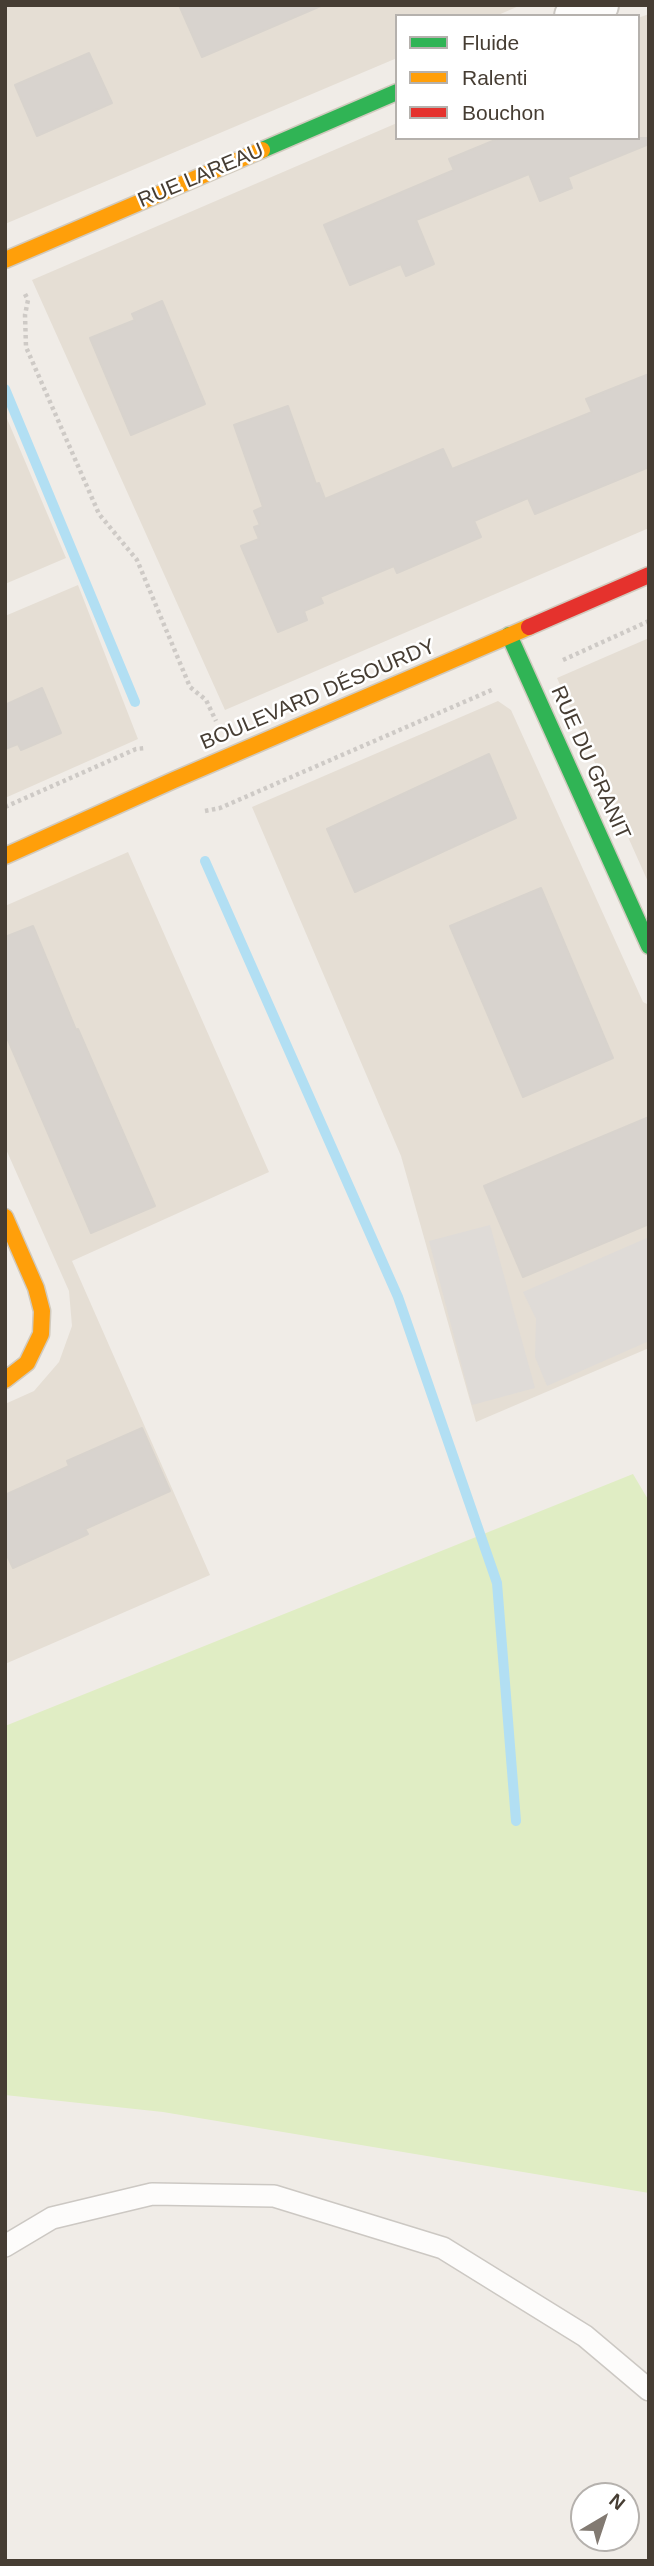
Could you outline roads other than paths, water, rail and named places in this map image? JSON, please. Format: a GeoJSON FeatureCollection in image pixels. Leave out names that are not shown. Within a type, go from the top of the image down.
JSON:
{"type":"FeatureCollection","features":[{"type":"Feature","properties":{"kind":"street"},"geometry":{"type":"LineString","coordinates":[[579,14],[599,5]]}},
{"type":"Feature","properties":{"kind":"street","name":"RUE LAREAU"},"geometry":{"type":"LineString","coordinates":[[5,260],[395,93]]}},
{"type":"Feature","properties":{"kind":"street","name":"BOULEVARD DÉSOURDY"},"geometry":{"type":"LineString","coordinates":[[5,856],[174,779],[649,575]]}},
{"type":"Feature","properties":{"kind":"street","name":"RUE DU GRANIT"},"geometry":{"type":"LineString","coordinates":[[509,635],[649,946]]}},
{"type":"Feature","properties":{"kind":"street"},"geometry":{"type":"LineString","coordinates":[[5,1217],[36,1288],[41,1311],[41,1334],[27,1363],[5,1380]]}},
{"type":"Feature","properties":{"kind":"lane"},"geometry":{"type":"LineString","coordinates":[[5,2246],[52,2218],[152,2194],[274,2196],[443,2248],[585,2336],[649,2390]]}},
{"type":"Feature","properties":{"kind":"waterway"},"geometry":{"type":"LineString","coordinates":[[5,389],[135,702]]}},
{"type":"Feature","properties":{"kind":"waterway"},"geometry":{"type":"LineString","coordinates":[[205,861],[398,1297],[497,1583],[516,1821]]}}]}
